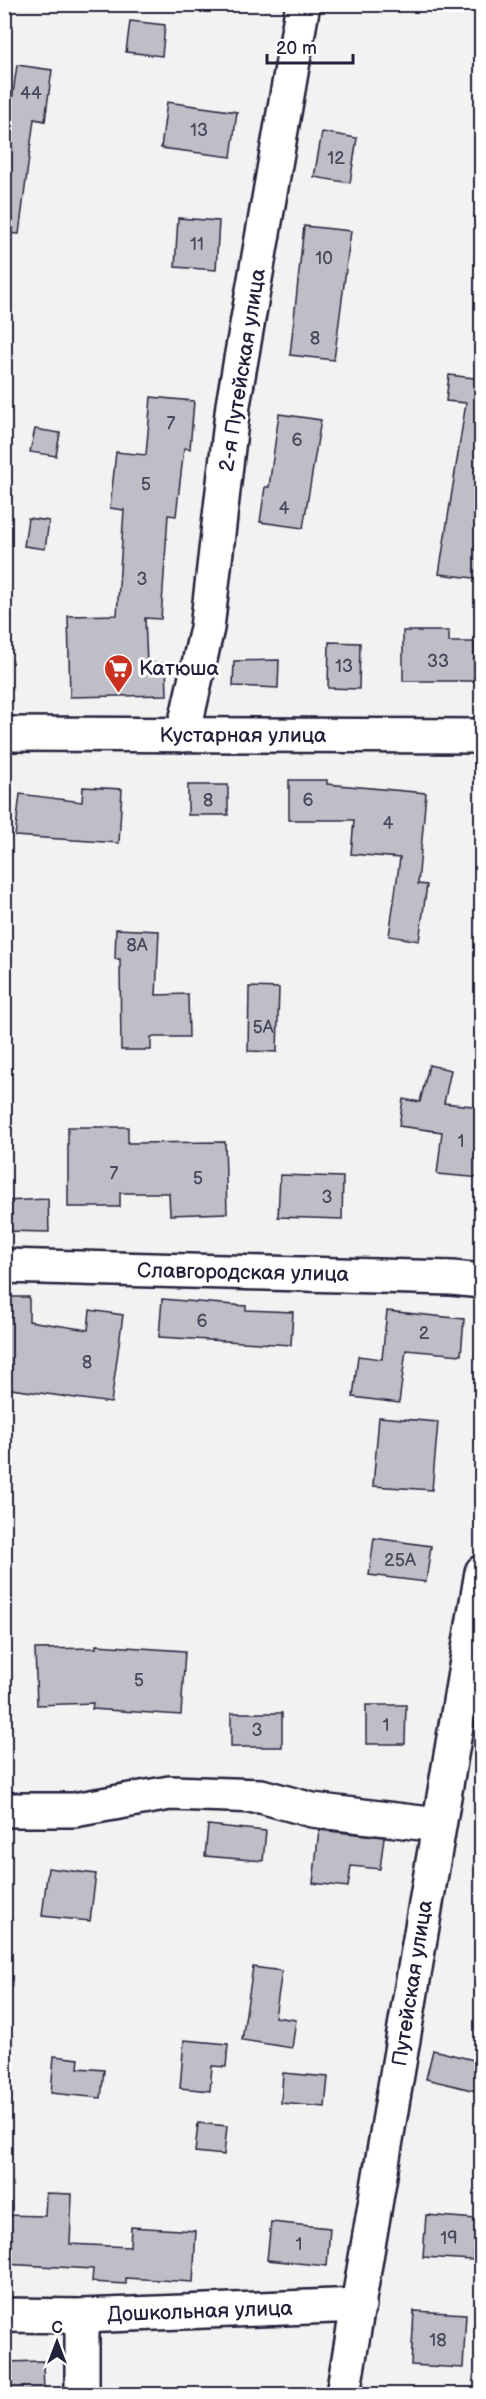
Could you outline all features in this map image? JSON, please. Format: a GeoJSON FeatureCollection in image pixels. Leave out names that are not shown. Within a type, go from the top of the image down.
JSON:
{"type":"FeatureCollection","features":[{"type":"Feature","properties":{"kind":"street","name":"2-я Путейская улица"},"geometry":{"type":"LineString","coordinates":[[183,735],[207,628],[233,405],[303,4]]}},
{"type":"Feature","properties":{"kind":"street","name":"Кустарная улица"},"geometry":{"type":"LineString","coordinates":[[4,734],[482,736]]}},
{"type":"Feature","properties":{"kind":"street","name":"Славгородская улица"},"geometry":{"type":"LineString","coordinates":[[4,1266],[452,1278],[482,1281]]}},
{"type":"Feature","properties":{"kind":"street","name":"Путейская улица"},"geometry":{"type":"LineString","coordinates":[[343,2394],[438,1825],[471,1699],[482,1572]]}},
{"type":"Feature","properties":{"kind":"street"},"geometry":{"type":"LineString","coordinates":[[4,1810],[74,1810],[170,1793],[261,1796],[312,1810],[438,1825]]}},
{"type":"Feature","properties":{"kind":"street","name":"Дошкольная улица"},"geometry":{"type":"LineString","coordinates":[[4,2315],[82,2316],[359,2305]]}},
{"type":"Feature","properties":{"kind":"street"},"geometry":{"type":"LineString","coordinates":[[82,2316],[82,2394]]}},
{"type":"Feature","properties":{"kind":"building"},"geometry":{"type":"Polygon","coordinates":[[[130,21],[165,25],[162,56],[126,52],[130,21]]]}},
{"type":"Feature","properties":{"kind":"building"},"geometry":{"type":"Polygon","coordinates":[[[17,65],[52,70],[45,121],[34,119],[19,234],[4,233],[4,157],[17,65]]]}},
{"type":"Feature","properties":{"kind":"building"},"geometry":{"type":"Polygon","coordinates":[[[167,102],[237,112],[231,157],[161,148],[167,102]]]}},
{"type":"Feature","properties":{"kind":"building"},"geometry":{"type":"Polygon","coordinates":[[[322,132],[357,138],[350,183],[314,177],[322,132]]]}},
{"type":"Feature","properties":{"kind":"building"},"geometry":{"type":"Polygon","coordinates":[[[178,218],[219,221],[216,270],[175,267],[178,218]]]}},
{"type":"Feature","properties":{"kind":"building"},"geometry":{"type":"Polygon","coordinates":[[[304,226],[351,231],[334,360],[290,355],[304,226]]]}},
{"type":"Feature","properties":{"kind":"building"},"geometry":{"type":"Polygon","coordinates":[[[449,375],[482,379],[482,579],[439,574],[466,403],[446,401],[449,375]]]}},
{"type":"Feature","properties":{"kind":"building"},"geometry":{"type":"Polygon","coordinates":[[[151,397],[194,401],[190,449],[184,448],[176,516],[168,515],[161,619],[145,618],[147,663],[166,663],[167,695],[70,697],[68,616],[117,615],[124,510],[110,508],[116,452],[146,455],[151,397]]]}},
{"type":"Feature","properties":{"kind":"building"},"geometry":{"type":"Polygon","coordinates":[[[279,414],[321,420],[303,528],[260,522],[265,487],[269,487],[279,414]]]}},
{"type":"Feature","properties":{"kind":"building"},"geometry":{"type":"Polygon","coordinates":[[[35,429],[60,433],[56,456],[30,452],[35,429]]]}},
{"type":"Feature","properties":{"kind":"building"},"geometry":{"type":"Polygon","coordinates":[[[28,518],[49,521],[45,549],[24,546],[28,518]]]}},
{"type":"Feature","properties":{"kind":"building"},"geometry":{"type":"Polygon","coordinates":[[[403,631],[449,631],[449,642],[474,642],[474,681],[403,681],[403,631]]]}},
{"type":"Feature","properties":{"kind":"building"},"geometry":{"type":"Polygon","coordinates":[[[329,642],[360,643],[359,689],[328,688],[329,642]]]}},
{"type":"Feature","properties":{"kind":"building"},"geometry":{"type":"Polygon","coordinates":[[[279,660],[278,688],[233,686],[234,661],[279,660]]]}},
{"type":"Feature","properties":{"kind":"building"},"geometry":{"type":"Polygon","coordinates":[[[289,780],[327,780],[327,784],[426,793],[418,884],[427,885],[419,941],[389,936],[400,858],[351,854],[354,820],[289,820],[289,780]]]}},
{"type":"Feature","properties":{"kind":"building"},"geometry":{"type":"Polygon","coordinates":[[[188,785],[228,785],[228,815],[188,815],[188,785]]]}},
{"type":"Feature","properties":{"kind":"building"},"geometry":{"type":"Polygon","coordinates":[[[83,787],[122,789],[119,843],[15,836],[20,794],[82,802],[83,787]]]}},
{"type":"Feature","properties":{"kind":"building"},"geometry":{"type":"Polygon","coordinates":[[[116,929],[159,931],[156,995],[188,994],[189,1037],[151,1037],[151,1050],[121,1050],[120,959],[115,959],[116,929]]]}},
{"type":"Feature","properties":{"kind":"building"},"geometry":{"type":"Polygon","coordinates":[[[249,987],[279,988],[277,1052],[248,1051],[249,987]]]}},
{"type":"Feature","properties":{"kind":"building"},"geometry":{"type":"Polygon","coordinates":[[[429,1065],[451,1070],[444,1103],[482,1107],[482,1178],[437,1174],[442,1132],[399,1126],[403,1099],[420,1102],[429,1065]]]}},
{"type":"Feature","properties":{"kind":"building"},"geometry":{"type":"Polygon","coordinates":[[[68,1127],[128,1127],[128,1143],[225,1142],[227,1213],[170,1215],[169,1193],[120,1193],[120,1207],[68,1207],[68,1127]]]}},
{"type":"Feature","properties":{"kind":"building"},"geometry":{"type":"Polygon","coordinates":[[[280,1175],[343,1177],[342,1219],[278,1217],[280,1175]]]}},
{"type":"Feature","properties":{"kind":"building"},"geometry":{"type":"Polygon","coordinates":[[[48,1199],[49,1232],[4,1231],[4,1201],[48,1199]]]}},
{"type":"Feature","properties":{"kind":"building"},"geometry":{"type":"Polygon","coordinates":[[[4,1297],[29,1297],[29,1321],[88,1330],[90,1310],[123,1315],[111,1403],[4,1388],[4,1297]]]}},
{"type":"Feature","properties":{"kind":"building"},"geometry":{"type":"Polygon","coordinates":[[[162,1299],[246,1306],[246,1310],[293,1312],[291,1345],[159,1337],[162,1299]]]}},
{"type":"Feature","properties":{"kind":"building"},"geometry":{"type":"Polygon","coordinates":[[[387,1311],[464,1319],[461,1355],[406,1350],[399,1403],[353,1397],[358,1356],[382,1359],[387,1311]]]}},
{"type":"Feature","properties":{"kind":"building"},"geometry":{"type":"Polygon","coordinates":[[[379,1417],[438,1422],[432,1490],[373,1486],[379,1417]]]}},
{"type":"Feature","properties":{"kind":"building"},"geometry":{"type":"Polygon","coordinates":[[[374,1538],[431,1546],[426,1582],[369,1575],[374,1538]]]}},
{"type":"Feature","properties":{"kind":"building"},"geometry":{"type":"Polygon","coordinates":[[[96,1645],[185,1651],[181,1715],[92,1709],[93,1703],[37,1705],[35,1649],[96,1648],[96,1645]]]}},
{"type":"Feature","properties":{"kind":"building"},"geometry":{"type":"Polygon","coordinates":[[[366,1705],[406,1705],[405,1744],[366,1744],[366,1705]]]}},
{"type":"Feature","properties":{"kind":"building"},"geometry":{"type":"Polygon","coordinates":[[[231,1713],[282,1713],[282,1747],[231,1747],[231,1713]]]}},
{"type":"Feature","properties":{"kind":"building"},"geometry":{"type":"Polygon","coordinates":[[[208,1825],[266,1831],[263,1861],[205,1856],[208,1825]]]}},
{"type":"Feature","properties":{"kind":"building"},"geometry":{"type":"Polygon","coordinates":[[[319,1830],[384,1837],[380,1869],[351,1866],[348,1887],[313,1883],[319,1830]]]}},
{"type":"Feature","properties":{"kind":"building"},"geometry":{"type":"Polygon","coordinates":[[[48,1868],[96,1874],[90,1921],[42,1916],[48,1868]]]}},
{"type":"Feature","properties":{"kind":"building"},"geometry":{"type":"Polygon","coordinates":[[[253,1967],[282,1971],[275,2017],[296,2020],[292,2048],[242,2040],[253,1967]]]}},
{"type":"Feature","properties":{"kind":"building"},"geometry":{"type":"Polygon","coordinates":[[[184,2040],[228,2044],[226,2067],[212,2066],[210,2091],[180,2088],[184,2040]]]}},
{"type":"Feature","properties":{"kind":"building"},"geometry":{"type":"Polygon","coordinates":[[[433,2050],[482,2062],[476,2091],[426,2079],[433,2050]]]}},
{"type":"Feature","properties":{"kind":"building"},"geometry":{"type":"Polygon","coordinates":[[[54,2056],[79,2059],[78,2068],[104,2070],[101,2098],[51,2093],[54,2056]]]}},
{"type":"Feature","properties":{"kind":"building"},"geometry":{"type":"Polygon","coordinates":[[[283,2073],[328,2077],[325,2107],[281,2103],[283,2073]]]}},
{"type":"Feature","properties":{"kind":"building"},"geometry":{"type":"Polygon","coordinates":[[[198,2123],[227,2126],[224,2155],[195,2152],[198,2123]]]}},
{"type":"Feature","properties":{"kind":"building"},"geometry":{"type":"Polygon","coordinates":[[[46,2193],[72,2194],[70,2244],[130,2247],[131,2227],[196,2231],[193,2282],[126,2278],[126,2284],[92,2282],[93,2269],[4,2264],[4,2215],[45,2216],[46,2193]]]}},
{"type":"Feature","properties":{"kind":"building"},"geometry":{"type":"Polygon","coordinates":[[[426,2215],[476,2219],[473,2260],[423,2257],[426,2215]]]}},
{"type":"Feature","properties":{"kind":"building"},"geometry":{"type":"Polygon","coordinates":[[[271,2222],[330,2228],[327,2266],[267,2260],[271,2222]]]}},
{"type":"Feature","properties":{"kind":"building"},"geometry":{"type":"Polygon","coordinates":[[[414,2311],[466,2314],[463,2368],[411,2365],[414,2311]]]}},
{"type":"Feature","properties":{"kind":"building"},"geometry":{"type":"Polygon","coordinates":[[[43,2361],[44,2394],[4,2394],[4,2362],[43,2361]]]}},
{"type":"Feature","properties":{"kind":"place","name":"Катюша"},"geometry":{"type":"Point","coordinates":[118,694]}}]}
